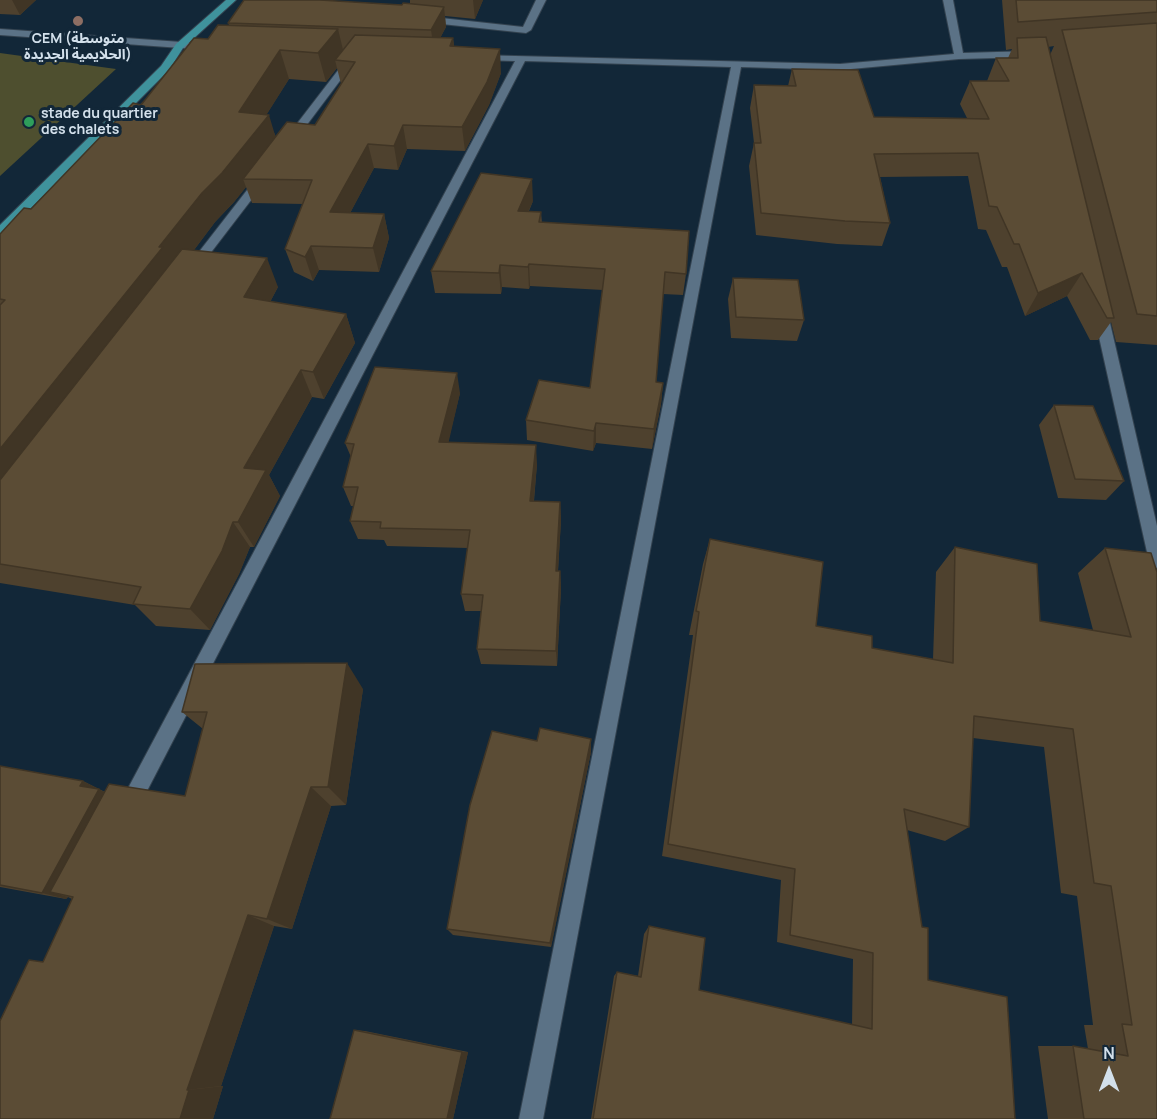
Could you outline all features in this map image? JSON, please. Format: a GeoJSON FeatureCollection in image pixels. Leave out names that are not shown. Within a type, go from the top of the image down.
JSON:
{"type":"FeatureCollection","features":[{"type":"Feature","properties":{"kind":"main road"},"geometry":{"type":"LineString","coordinates":[[0,232],[165,68],[179,46],[231,0]]}},
{"type":"Feature","properties":{"kind":"street"},"geometry":{"type":"LineString","coordinates":[[413,18],[454,27],[526,30],[541,0]]}},
{"type":"Feature","properties":{"kind":"street"},"geometry":{"type":"LineString","coordinates":[[948,0],[959,56]]}},
{"type":"Feature","properties":{"kind":"street"},"geometry":{"type":"LineString","coordinates":[[0,32],[226,48]]}},
{"type":"Feature","properties":{"kind":"street"},"geometry":{"type":"LineString","coordinates":[[285,147],[356,53]]}},
{"type":"Feature","properties":{"kind":"street"},"geometry":{"type":"LineString","coordinates":[[462,56],[840,67],[959,56],[1041,54],[1044,65]]}},
{"type":"Feature","properties":{"kind":"street"},"geometry":{"type":"LineString","coordinates":[[122,819],[520,58]]}},
{"type":"Feature","properties":{"kind":"street"},"geometry":{"type":"LineString","coordinates":[[531,1119],[736,65]]}},
{"type":"Feature","properties":{"kind":"street"},"geometry":{"type":"LineString","coordinates":[[185,279],[270,166]]}},
{"type":"Feature","properties":{"kind":"street"},"geometry":{"type":"LineString","coordinates":[[1097,296],[1150,491],[1157,561]]}},
{"type":"Feature","properties":{"kind":"green space","name":"stade du quartier des chalets"},"geometry":{"type":"Polygon","coordinates":[[[0,53],[116,69],[0,176],[0,53]]]}},
{"type":"Feature","properties":{"kind":"building"},"geometry":{"type":"Polygon","coordinates":[[[244,0],[320,0],[444,7],[431,30],[228,23],[244,0]]]}},
{"type":"Feature","properties":{"kind":"building"},"geometry":{"type":"Polygon","coordinates":[[[1016,0],[1157,0],[1157,12],[1018,22],[1016,0]]]}},
{"type":"Feature","properties":{"kind":"building"},"geometry":{"type":"Polygon","coordinates":[[[1157,23],[1157,316],[1137,314],[1062,30],[1157,23]]]}},
{"type":"Feature","properties":{"kind":"building"},"geometry":{"type":"Polygon","coordinates":[[[218,25],[338,29],[318,53],[280,50],[239,112],[269,115],[222,173],[202,193],[159,247],[163,247],[0,449],[0,305],[5,300],[0,299],[0,234],[24,208],[31,209],[133,103],[141,105],[194,38],[208,39],[218,25]]]}},
{"type":"Feature","properties":{"kind":"building"},"geometry":{"type":"Polygon","coordinates":[[[355,35],[453,38],[450,46],[500,49],[487,82],[462,127],[403,125],[394,146],[368,144],[330,212],[384,214],[373,248],[311,246],[305,257],[285,249],[312,180],[243,179],[287,122],[315,125],[355,62],[335,60],[355,35]]]}},
{"type":"Feature","properties":{"kind":"building"},"geometry":{"type":"Polygon","coordinates":[[[1046,37],[1114,318],[1107,318],[1082,273],[1038,293],[1019,244],[1014,244],[997,207],[989,206],[978,153],[874,154],[890,223],[761,213],[754,143],[761,143],[754,85],[796,86],[792,69],[858,70],[874,117],[989,119],[970,81],[1009,81],[996,58],[1018,58],[1017,38],[1046,37]]]}},
{"type":"Feature","properties":{"kind":"building"},"geometry":{"type":"Polygon","coordinates":[[[481,173],[532,179],[518,211],[541,212],[539,222],[689,231],[686,274],[665,272],[656,382],[663,383],[654,429],[596,423],[594,431],[526,420],[539,380],[590,388],[605,269],[529,264],[528,267],[500,265],[499,273],[431,271],[481,173]]]}},
{"type":"Feature","properties":{"kind":"building"},"geometry":{"type":"Polygon","coordinates":[[[182,249],[267,258],[244,297],[346,314],[313,372],[301,370],[244,468],[266,470],[238,522],[233,522],[222,551],[190,609],[133,604],[141,587],[0,564],[0,480],[182,249]]]}},
{"type":"Feature","properties":{"kind":"building"},"geometry":{"type":"Polygon","coordinates":[[[733,278],[798,280],[804,320],[736,317],[733,278]]]}},
{"type":"Feature","properties":{"kind":"building"},"geometry":{"type":"Polygon","coordinates":[[[375,367],[457,373],[439,442],[536,445],[530,501],[560,502],[556,571],[560,571],[556,651],[477,649],[483,595],[461,594],[470,530],[380,528],[381,522],[350,521],[358,487],[343,487],[354,444],[345,443],[375,367]]]}},
{"type":"Feature","properties":{"kind":"building"},"geometry":{"type":"Polygon","coordinates":[[[1054,405],[1093,406],[1124,481],[1075,479],[1054,405]]]}},
{"type":"Feature","properties":{"kind":"building"},"geometry":{"type":"Polygon","coordinates":[[[710,539],[823,562],[816,626],[872,636],[872,648],[953,663],[955,547],[1037,564],[1040,621],[1131,637],[1105,548],[1151,553],[1157,572],[1157,1119],[1084,1119],[1073,1046],[1128,1056],[1122,1024],[1132,1025],[1111,886],[1094,883],[1073,729],[974,716],[969,827],[904,809],[922,927],[928,928],[928,980],[1007,997],[1015,1119],[593,1119],[617,972],[641,977],[649,926],[705,938],[699,990],[872,1029],[873,953],[790,935],[795,869],[668,844],[699,612],[696,611],[710,539]]]}},
{"type":"Feature","properties":{"kind":"building"},"geometry":{"type":"Polygon","coordinates":[[[347,663],[328,787],[311,787],[267,919],[248,915],[187,1090],[189,1090],[180,1119],[0,1119],[0,1021],[29,960],[43,962],[73,897],[50,892],[109,784],[185,796],[207,712],[182,712],[195,664],[347,663]]]}},
{"type":"Feature","properties":{"kind":"building"},"geometry":{"type":"Polygon","coordinates":[[[540,728],[591,739],[550,943],[447,929],[470,805],[492,731],[537,741],[540,728]]]}},
{"type":"Feature","properties":{"kind":"building"},"geometry":{"type":"Polygon","coordinates":[[[0,766],[83,781],[80,786],[99,789],[42,893],[0,885],[0,766]]]}},
{"type":"Feature","properties":{"kind":"building"},"geometry":{"type":"Polygon","coordinates":[[[354,1030],[462,1052],[447,1119],[330,1119],[354,1030]]]}},
{"type":"Feature","properties":{"kind":"place","name":"CEM (متوسطة الحلايمية الجديدة)"},"geometry":{"type":"Point","coordinates":[78,21]}},
{"type":"Feature","properties":{"kind":"place","name":"stade du quartier des chalets"},"geometry":{"type":"Point","coordinates":[29,122]}}]}
